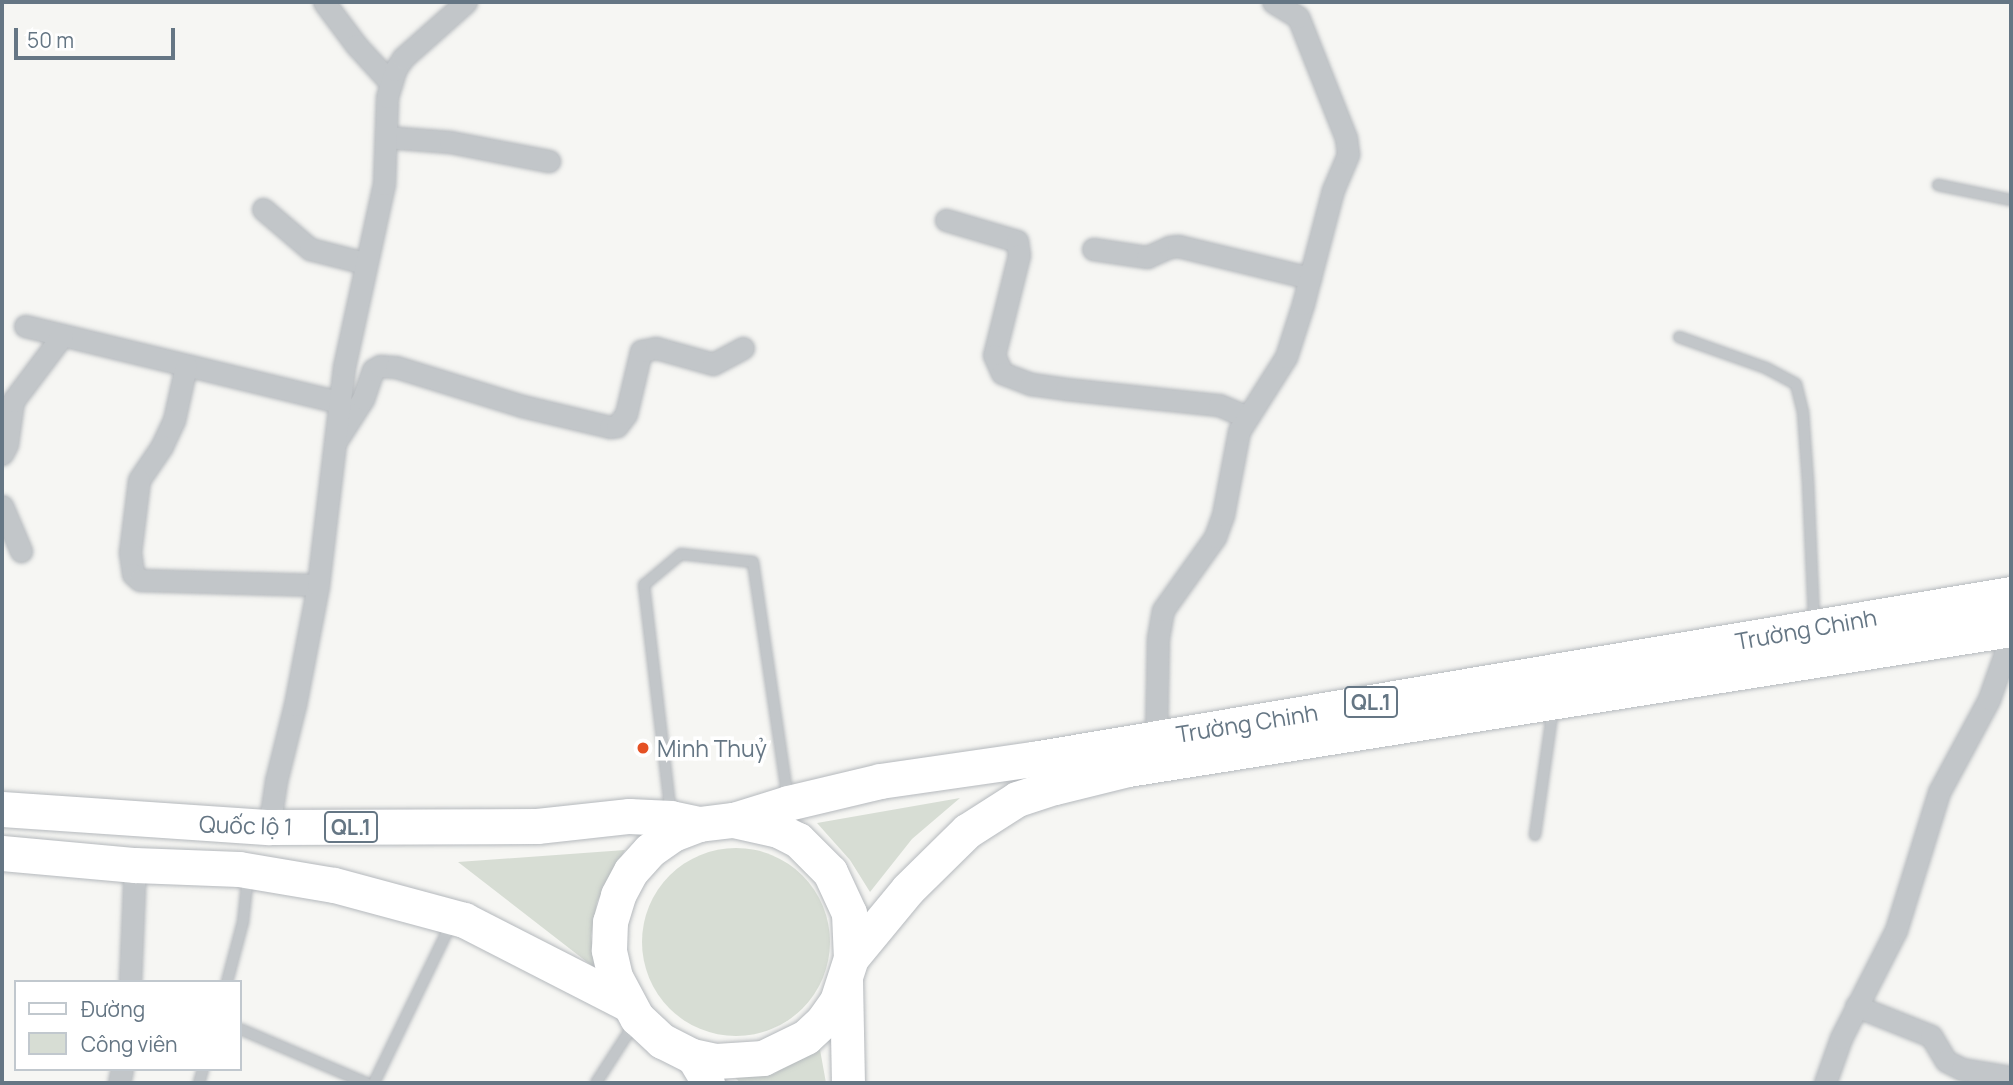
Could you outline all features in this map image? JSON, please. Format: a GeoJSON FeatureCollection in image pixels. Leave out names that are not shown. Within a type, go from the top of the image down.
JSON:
{"type":"FeatureCollection","features":[{"type":"Feature","properties":{"kind":"highway","name":"Trường Chinh"},"geometry":{"type":"LineString","coordinates":[[733,820],[788,803],[880,781],[1156,738],[2011,594]]}},
{"type":"Feature","properties":{"kind":"highway","name":"Trường Chinh"},"geometry":{"type":"LineString","coordinates":[[849,969],[901,897],[946,851],[980,822],[1017,799],[1128,769],[2011,629]]}},
{"type":"Feature","properties":{"kind":"highway","name":"Quốc lộ 1"},"geometry":{"type":"LineString","coordinates":[[2,809],[269,827],[537,826],[629,816],[685,821]]}},
{"type":"Feature","properties":{"kind":"highway","name":"QL.1"},"geometry":{"type":"LineString","coordinates":[[733,820],[756,823],[798,840],[830,872],[849,913],[849,969],[823,1020],[806,1037],[786,1050],[740,1062],[716,1061],[700,1070],[662,1041],[632,1011],[615,977],[609,950],[610,922],[618,895],[631,871],[650,850],[673,834],[685,821],[733,820]]}},
{"type":"Feature","properties":{"kind":"highway","name":"Quốc lộ 1"},"geometry":{"type":"LineString","coordinates":[[2,853],[135,865],[248,870],[334,885],[454,916],[507,939],[632,1011]]}},
{"type":"Feature","properties":{"kind":"main road"},"geometry":{"type":"LineString","coordinates":[[848,1083],[849,969]]}},
{"type":"Feature","properties":{"kind":"street"},"geometry":{"type":"LineString","coordinates":[[324,2],[356,45],[391,83]]}},
{"type":"Feature","properties":{"kind":"street"},"geometry":{"type":"LineString","coordinates":[[269,827],[275,781],[295,705],[318,585],[340,402],[365,263],[384,184],[391,83],[403,58],[466,2]]}},
{"type":"Feature","properties":{"kind":"street"},"geometry":{"type":"LineString","coordinates":[[1156,738],[1158,638],[1163,610],[1215,537],[1223,515],[1236,443],[1247,417],[1286,357],[1333,190],[1348,149],[1298,17],[1294,11],[1273,2]]}},
{"type":"Feature","properties":{"kind":"street"},"geometry":{"type":"LineString","coordinates":[[387,137],[450,142],[549,161]]}},
{"type":"Feature","properties":{"kind":"street"},"geometry":{"type":"LineString","coordinates":[[263,209],[310,249],[365,263]]}},
{"type":"Feature","properties":{"kind":"street"},"geometry":{"type":"LineString","coordinates":[[946,220],[1017,241],[1019,255],[994,355],[1002,373],[1031,384],[1219,405],[1247,417]]}},
{"type":"Feature","properties":{"kind":"street"},"geometry":{"type":"LineString","coordinates":[[1093,249],[1146,257],[1178,246],[1310,278]]}},
{"type":"Feature","properties":{"kind":"street"},"geometry":{"type":"LineString","coordinates":[[25,326],[340,402]]}},
{"type":"Feature","properties":{"kind":"street"},"geometry":{"type":"LineString","coordinates":[[2,454],[7,444],[13,401],[62,336]]}},
{"type":"Feature","properties":{"kind":"street"},"geometry":{"type":"LineString","coordinates":[[334,443],[363,399],[373,370],[380,366],[396,367],[522,406],[610,427],[617,426],[626,414],[641,351],[656,348],[713,364],[743,348]]}},
{"type":"Feature","properties":{"kind":"street"},"geometry":{"type":"LineString","coordinates":[[186,366],[174,420],[162,446],[139,480],[130,552],[133,574],[140,580],[318,585]]}},
{"type":"Feature","properties":{"kind":"street"},"geometry":{"type":"LineString","coordinates":[[2,506],[22,551]]}},
{"type":"Feature","properties":{"kind":"street"},"geometry":{"type":"LineString","coordinates":[[1825,1083],[1856,1006],[1896,930],[1939,792],[1989,699],[2011,637]]}},
{"type":"Feature","properties":{"kind":"street"},"geometry":{"type":"LineString","coordinates":[[130,980],[135,865]]}},
{"type":"Feature","properties":{"kind":"street"},"geometry":{"type":"LineString","coordinates":[[1856,1006],[1931,1036],[1946,1061],[1962,1069],[2011,1077]]}},
{"type":"Feature","properties":{"kind":"lane"},"geometry":{"type":"LineString","coordinates":[[1938,185],[2011,200]]}},
{"type":"Feature","properties":{"kind":"lane"},"geometry":{"type":"LineString","coordinates":[[1679,337],[1766,368],[1796,384],[1804,435],[1814,628]]}},
{"type":"Feature","properties":{"kind":"lane"},"geometry":{"type":"LineString","coordinates":[[685,821],[644,585],[681,554],[753,562],[788,803]]}},
{"type":"Feature","properties":{"kind":"lane"},"geometry":{"type":"LineString","coordinates":[[1535,835],[1553,701]]}},
{"type":"Feature","properties":{"kind":"lane"},"geometry":{"type":"LineString","coordinates":[[228,980],[245,910],[248,870]]}},
{"type":"Feature","properties":{"kind":"lane"},"geometry":{"type":"LineString","coordinates":[[374,1083],[454,916]]}},
{"type":"Feature","properties":{"kind":"lane"},"geometry":{"type":"LineString","coordinates":[[596,1083],[632,1011]]}},
{"type":"Feature","properties":{"kind":"lane"},"geometry":{"type":"LineString","coordinates":[[242,1029],[366,1083]]}},
{"type":"Feature","properties":{"kind":"green space"},"geometry":{"type":"Polygon","coordinates":[[[960,798],[912,839],[870,892],[850,860],[817,823],[960,798]]]}},
{"type":"Feature","properties":{"kind":"green space"},"geometry":{"type":"Polygon","coordinates":[[[736,848],[754,849],[772,855],[803,875],[823,906],[829,924],[829,960],[823,978],[803,1009],[772,1029],[754,1035],[736,1036],[718,1035],[700,1029],[669,1009],[649,978],[643,960],[642,942],[643,924],[649,906],[669,875],[700,855],[718,849],[736,848]]]}},
{"type":"Feature","properties":{"kind":"green space"},"geometry":{"type":"Polygon","coordinates":[[[625,850],[597,902],[591,936],[596,969],[458,862],[625,850]]]}},
{"type":"Feature","properties":{"kind":"green space"},"geometry":{"type":"Polygon","coordinates":[[[819,1044],[826,1083],[741,1083],[733,1076],[774,1074],[819,1044]]]}},
{"type":"Feature","properties":{"kind":"place","name":"Minh Thuỷ"},"geometry":{"type":"Point","coordinates":[643,748]}}]}
